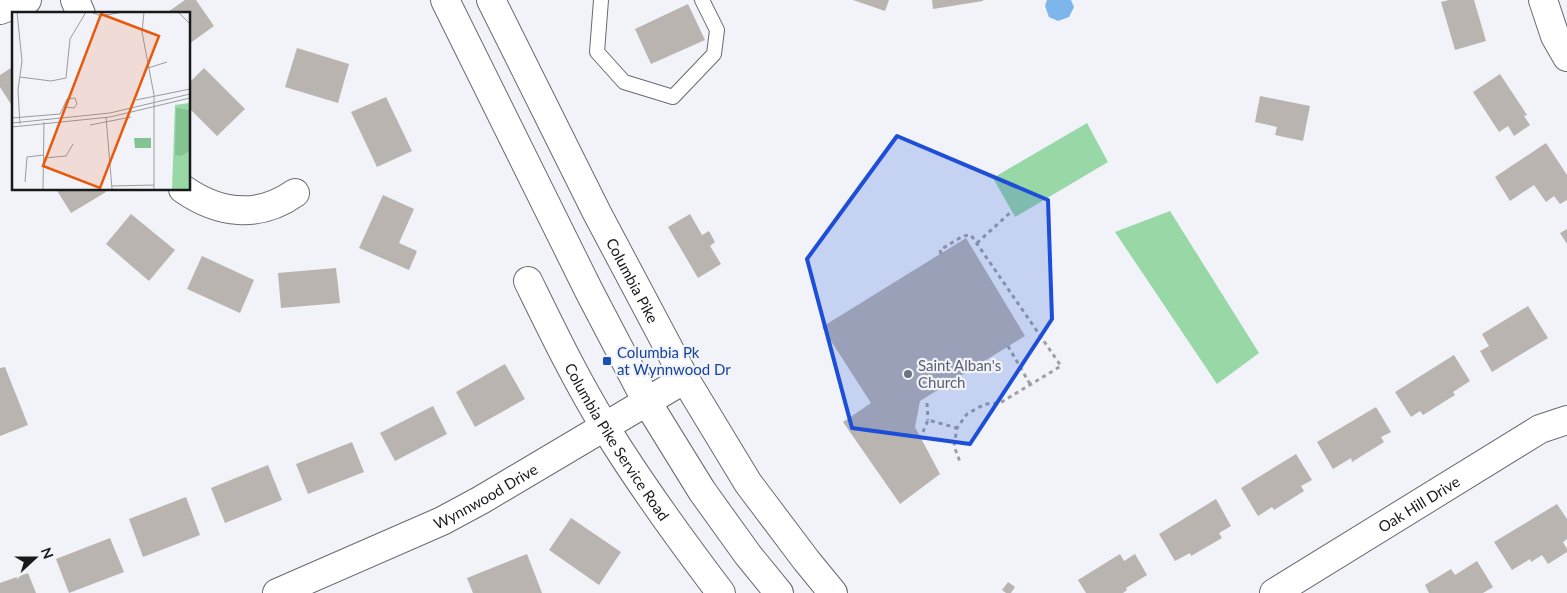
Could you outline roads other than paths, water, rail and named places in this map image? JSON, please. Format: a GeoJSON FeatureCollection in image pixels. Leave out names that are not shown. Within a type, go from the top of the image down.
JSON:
{"type":"FeatureCollection","features":[{"type":"Feature","properties":{"kind":"street"},"geometry":{"type":"LineString","coordinates":[[0,10],[27,0]]}},
{"type":"Feature","properties":{"kind":"street"},"geometry":{"type":"LineString","coordinates":[[75,0],[80,12]]}},
{"type":"Feature","properties":{"kind":"street"},"geometry":{"type":"LineString","coordinates":[[444,0],[589,291],[647,402],[702,491],[778,593]]}},
{"type":"Feature","properties":{"kind":"street","name":"Columbia Pike"},"geometry":{"type":"LineString","coordinates":[[491,0],[597,213],[685,379],[748,483],[833,593]]}},
{"type":"Feature","properties":{"kind":"street"},"geometry":{"type":"LineString","coordinates":[[1543,0],[1555,36],[1567,57]]}},
{"type":"Feature","properties":{"kind":"street"},"geometry":{"type":"LineString","coordinates":[[184,190],[196,198],[222,209],[244,211],[266,208],[287,199],[295,193]]}},
{"type":"Feature","properties":{"kind":"street","name":"Columbia Pike Service Road"},"geometry":{"type":"LineString","coordinates":[[528,281],[579,381],[605,427],[681,540],[721,593]]}},
{"type":"Feature","properties":{"kind":"street","name":"Wynnwood Drive"},"geometry":{"type":"LineString","coordinates":[[276,593],[442,521],[685,379]]}},
{"type":"Feature","properties":{"kind":"street","name":"Oak Hill Drive"},"geometry":{"type":"LineString","coordinates":[[1274,593],[1540,429],[1567,420]]}},
{"type":"Feature","properties":{"kind":"lane"},"geometry":{"type":"LineString","coordinates":[[601,0],[597,52],[624,82],[672,97],[714,54],[717,30],[702,0]]}},
{"type":"Feature","properties":{"kind":"water"},"geometry":{"type":"Polygon","coordinates":[[[1047,0],[1071,0],[1074,7],[1069,17],[1058,21],[1049,17],[1045,6],[1047,0]]]}},
{"type":"Feature","properties":{"kind":"place","name":"Columbia Pk at Wynnwood Dr"},"geometry":{"type":"Point","coordinates":[607,361]}},
{"type":"Feature","properties":{"kind":"place","name":"Saint Alban's Church"},"geometry":{"type":"Point","coordinates":[908,374]}}]}
